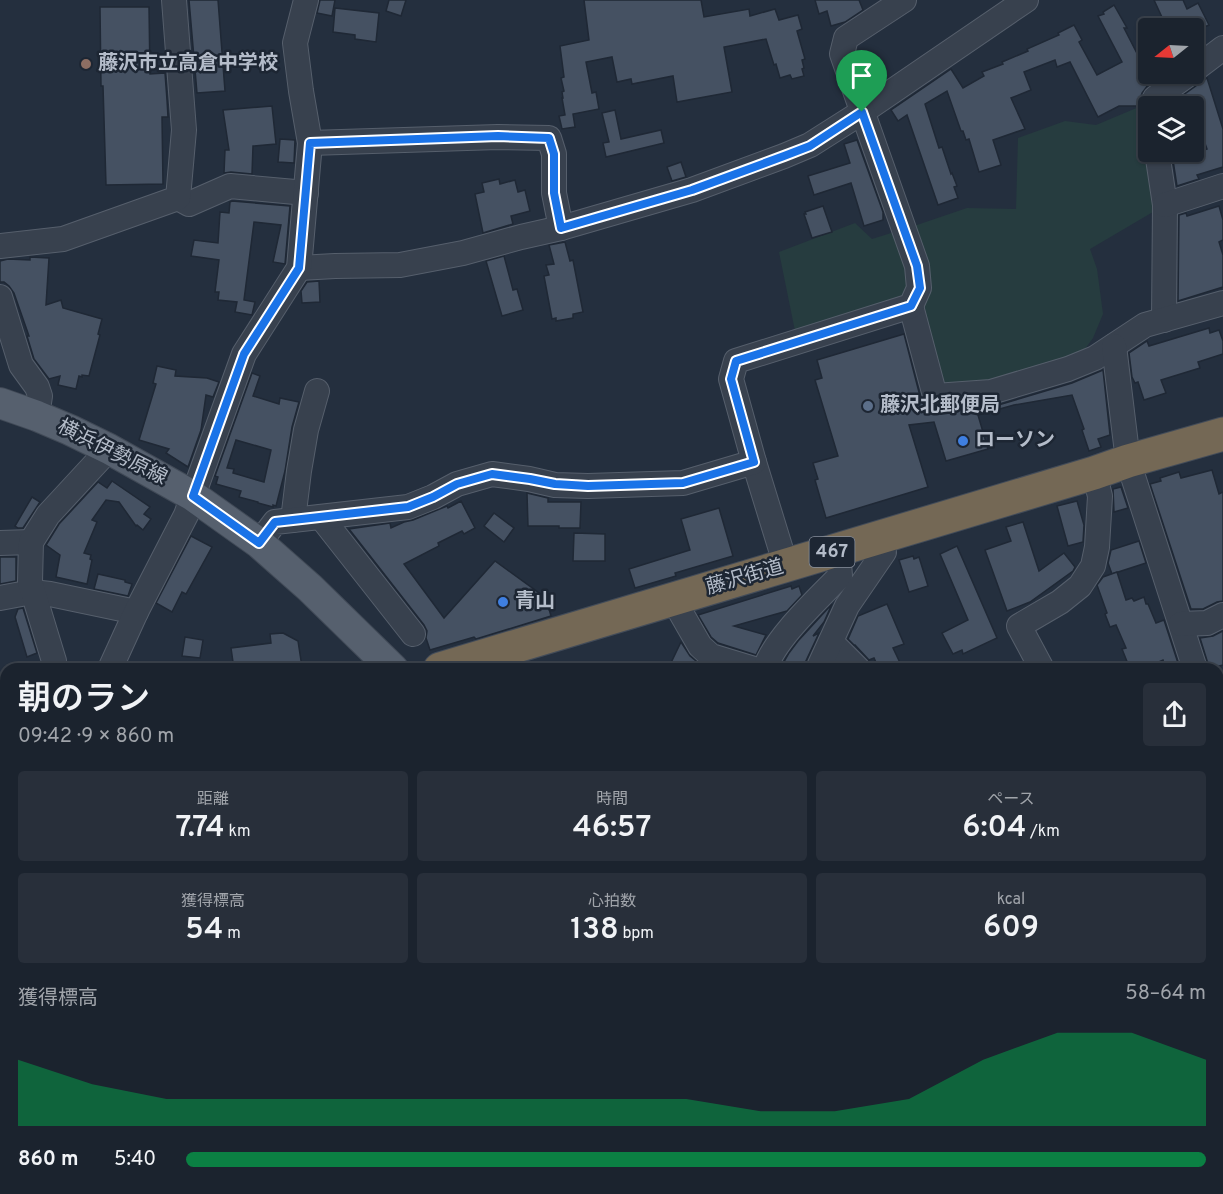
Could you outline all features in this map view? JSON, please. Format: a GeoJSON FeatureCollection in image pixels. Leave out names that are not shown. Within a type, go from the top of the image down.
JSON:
{"type":"FeatureCollection","features":[{"type":"Feature","properties":{"kind":"highway","name":"藤沢街道"},"geometry":{"type":"LineString","coordinates":[[460,663],[1223,434]]}},
{"type":"Feature","properties":{"kind":"main road","name":"横浜伊勢原線"},"geometry":{"type":"LineString","coordinates":[[0,403],[37,416],[109,449],[193,496],[259,543],[390,663]]}},
{"type":"Feature","properties":{"kind":"street"},"geometry":{"type":"LineString","coordinates":[[174,0],[184,130],[178,198]]}},
{"type":"Feature","properties":{"kind":"street"},"geometry":{"type":"LineString","coordinates":[[113,663],[186,514],[244,354],[299,268],[310,143],[295,43],[306,0]]}},
{"type":"Feature","properties":{"kind":"street"},"geometry":{"type":"LineString","coordinates":[[904,0],[877,8],[846,38],[842,54],[917,266],[920,288],[911,306],[935,396],[991,392],[1068,369],[1095,358],[1145,325],[1223,303]]}},
{"type":"Feature","properties":{"kind":"street"},"geometry":{"type":"LineString","coordinates":[[299,268],[400,265],[463,253],[561,228],[692,190],[810,146],[1026,0]]}},
{"type":"Feature","properties":{"kind":"street"},"geometry":{"type":"LineString","coordinates":[[1204,62],[1223,48]]}},
{"type":"Feature","properties":{"kind":"street"},"geometry":{"type":"LineString","coordinates":[[1158,96],[1175,84]]}},
{"type":"Feature","properties":{"kind":"street"},"geometry":{"type":"LineString","coordinates":[[310,143],[498,136],[549,138],[554,154],[554,193],[561,228]]}},
{"type":"Feature","properties":{"kind":"street"},"geometry":{"type":"LineString","coordinates":[[1159,162],[1165,205],[1164,320]]}},
{"type":"Feature","properties":{"kind":"street"},"geometry":{"type":"LineString","coordinates":[[0,246],[63,239],[178,198],[189,204],[230,186],[306,193]]}},
{"type":"Feature","properties":{"kind":"street"},"geometry":{"type":"LineString","coordinates":[[1165,205],[1223,186]]}},
{"type":"Feature","properties":{"kind":"street"},"geometry":{"type":"LineString","coordinates":[[0,297],[21,365],[37,387],[40,396],[37,416]]}},
{"type":"Feature","properties":{"kind":"street"},"geometry":{"type":"LineString","coordinates":[[786,566],[731,379],[736,361],[911,306]]}},
{"type":"Feature","properties":{"kind":"street"},"geometry":{"type":"LineString","coordinates":[[1114,346],[1128,461],[1193,663]]}},
{"type":"Feature","properties":{"kind":"street"},"geometry":{"type":"LineString","coordinates":[[293,520],[306,430],[317,392]]}},
{"type":"Feature","properties":{"kind":"street"},"geometry":{"type":"LineString","coordinates":[[54,663],[30,582],[31,542],[48,515],[109,449]]}},
{"type":"Feature","properties":{"kind":"street"},"geometry":{"type":"LineString","coordinates":[[259,543],[275,522],[408,507],[457,484],[492,474],[555,484],[588,486],[683,483],[754,462]]}},
{"type":"Feature","properties":{"kind":"street"},"geometry":{"type":"LineString","coordinates":[[1039,663],[1019,626],[1060,602],[1080,586],[1093,566],[1097,547],[1100,496],[1094,473]]}},
{"type":"Feature","properties":{"kind":"street"},"geometry":{"type":"LineString","coordinates":[[321,517],[413,634]]}},
{"type":"Feature","properties":{"kind":"street"},"geometry":{"type":"LineString","coordinates":[[821,663],[847,606],[884,552],[882,537]]}},
{"type":"Feature","properties":{"kind":"street"},"geometry":{"type":"LineString","coordinates":[[0,543],[31,542]]}},
{"type":"Feature","properties":{"kind":"street"},"geometry":{"type":"LineString","coordinates":[[767,663],[795,624],[840,576],[838,550]]}},
{"type":"Feature","properties":{"kind":"street"},"geometry":{"type":"LineString","coordinates":[[0,598],[32,592],[136,612]]}},
{"type":"Feature","properties":{"kind":"street"},"geometry":{"type":"LineString","coordinates":[[673,599],[700,646],[711,656],[734,663]]}},
{"type":"Feature","properties":{"kind":"street"},"geometry":{"type":"LineString","coordinates":[[1181,624],[1207,623],[1223,615]]}},
{"type":"Feature","properties":{"kind":"street"},"geometry":{"type":"LineString","coordinates":[[831,642],[852,663]]}},
{"type":"Feature","properties":{"kind":"green space"},"geometry":{"type":"Polygon","coordinates":[[[1138,107],[1138,162],[1151,162],[1158,209],[1090,249],[1097,269],[1103,314],[1093,338],[1077,360],[990,385],[946,388],[920,314],[795,331],[779,252],[855,223],[872,239],[967,208],[1016,209],[1018,138],[1065,121],[1096,125],[1138,107]]]}},
{"type":"Feature","properties":{"kind":"building"},"geometry":{"type":"Polygon","coordinates":[[[189,0],[218,0],[225,91],[197,93],[189,0]]]}},
{"type":"Feature","properties":{"kind":"building"},"geometry":{"type":"Polygon","coordinates":[[[320,0],[335,0],[332,16],[317,13],[320,0]]]}},
{"type":"Feature","properties":{"kind":"building"},"geometry":{"type":"Polygon","coordinates":[[[389,0],[406,0],[401,16],[386,11],[389,0]]]}},
{"type":"Feature","properties":{"kind":"building"},"geometry":{"type":"Polygon","coordinates":[[[584,0],[701,0],[704,17],[749,9],[750,16],[775,9],[779,20],[798,15],[802,29],[797,31],[805,59],[802,60],[804,76],[792,79],[790,75],[780,78],[766,39],[724,47],[732,92],[677,102],[673,76],[632,84],[631,79],[617,82],[612,57],[586,62],[592,93],[596,92],[599,109],[573,114],[575,127],[562,129],[559,116],[565,115],[560,46],[589,40],[584,0]]]}},
{"type":"Feature","properties":{"kind":"building"},"geometry":{"type":"Polygon","coordinates":[[[815,0],[859,0],[863,10],[845,22],[831,26],[827,11],[819,14],[815,0]]]}},
{"type":"Feature","properties":{"kind":"building"},"geometry":{"type":"Polygon","coordinates":[[[1154,0],[1183,0],[1187,9],[1198,3],[1209,25],[1204,27],[1204,18],[1162,18],[1154,0]]]}},
{"type":"Feature","properties":{"kind":"building"},"geometry":{"type":"Polygon","coordinates":[[[1114,5],[1127,28],[1124,28],[1138,55],[1138,84],[1148,85],[1141,96],[1138,96],[1138,106],[1119,106],[1098,117],[1070,62],[1057,67],[1055,60],[1024,72],[1031,90],[1011,98],[1025,129],[993,140],[1001,165],[979,172],[969,139],[966,140],[961,131],[947,91],[925,104],[939,148],[942,147],[957,186],[954,187],[958,198],[938,205],[907,115],[898,121],[891,110],[951,69],[963,88],[984,76],[982,72],[1003,64],[1002,62],[1028,51],[1027,49],[1059,35],[1058,33],[1074,25],[1082,40],[1079,42],[1097,75],[1122,62],[1098,16],[1104,14],[1103,12],[1114,5]]]}},
{"type":"Feature","properties":{"kind":"building"},"geometry":{"type":"Polygon","coordinates":[[[100,7],[149,7],[150,74],[165,73],[168,117],[162,117],[163,184],[106,185],[100,7]]]}},
{"type":"Feature","properties":{"kind":"building"},"geometry":{"type":"Polygon","coordinates":[[[335,8],[379,13],[376,42],[355,39],[355,35],[333,32],[335,8]]]}},
{"type":"Feature","properties":{"kind":"building"},"geometry":{"type":"Polygon","coordinates":[[[1207,78],[1223,129],[1223,167],[1197,175],[1199,179],[1177,186],[1173,162],[1204,162],[1204,150],[1207,149],[1204,141],[1204,96],[1182,96],[1199,84],[1204,84],[1207,78]]]}},
{"type":"Feature","properties":{"kind":"building"},"geometry":{"type":"Polygon","coordinates":[[[272,106],[276,144],[253,146],[252,174],[224,173],[225,150],[229,150],[223,110],[272,106]]]}},
{"type":"Feature","properties":{"kind":"building"},"geometry":{"type":"Polygon","coordinates":[[[615,110],[621,139],[661,130],[664,143],[606,157],[603,143],[609,142],[602,113],[615,110]]]}},
{"type":"Feature","properties":{"kind":"building"},"geometry":{"type":"Polygon","coordinates":[[[280,139],[295,140],[294,163],[278,162],[280,139]]]}},
{"type":"Feature","properties":{"kind":"building"},"geometry":{"type":"Polygon","coordinates":[[[857,140],[883,212],[883,220],[864,226],[851,183],[814,195],[808,176],[850,163],[844,144],[857,140]]]}},
{"type":"Feature","properties":{"kind":"building"},"geometry":{"type":"Polygon","coordinates":[[[681,162],[686,177],[672,181],[667,167],[681,162]]]}},
{"type":"Feature","properties":{"kind":"building"},"geometry":{"type":"Polygon","coordinates":[[[499,179],[500,184],[515,180],[518,192],[525,190],[530,211],[511,216],[513,224],[483,233],[475,194],[484,192],[482,183],[499,179]]]}},
{"type":"Feature","properties":{"kind":"building"},"geometry":{"type":"Polygon","coordinates":[[[232,201],[290,206],[285,264],[273,262],[281,225],[254,222],[244,300],[255,302],[252,315],[235,312],[237,302],[218,300],[219,292],[215,292],[219,260],[191,256],[194,240],[218,243],[220,212],[229,213],[232,201]]]}},
{"type":"Feature","properties":{"kind":"building"},"geometry":{"type":"Polygon","coordinates":[[[823,206],[832,232],[812,238],[804,214],[823,206]]]}},
{"type":"Feature","properties":{"kind":"building"},"geometry":{"type":"Polygon","coordinates":[[[1219,206],[1223,220],[1223,240],[1219,242],[1223,255],[1223,287],[1178,301],[1179,215],[1186,213],[1187,216],[1219,206]]]}},
{"type":"Feature","properties":{"kind":"building"},"geometry":{"type":"Polygon","coordinates":[[[565,242],[570,261],[573,260],[583,312],[573,314],[573,318],[556,321],[556,318],[552,319],[544,276],[549,275],[546,265],[554,264],[549,245],[565,242]]]}},
{"type":"Feature","properties":{"kind":"building"},"geometry":{"type":"Polygon","coordinates":[[[504,256],[513,290],[517,289],[523,310],[502,316],[486,261],[504,256]]]}},
{"type":"Feature","properties":{"kind":"building"},"geometry":{"type":"Polygon","coordinates":[[[30,257],[49,258],[46,305],[61,300],[63,308],[102,319],[89,376],[79,376],[76,389],[58,385],[60,376],[49,379],[34,359],[27,336],[29,336],[14,293],[4,282],[0,282],[0,261],[30,260],[30,257]]]}},
{"type":"Feature","properties":{"kind":"building"},"geometry":{"type":"Polygon","coordinates":[[[319,281],[320,302],[302,303],[301,291],[307,282],[319,281]]]}},
{"type":"Feature","properties":{"kind":"building"},"geometry":{"type":"Polygon","coordinates":[[[1209,328],[1210,333],[1219,330],[1223,341],[1223,354],[1198,362],[1200,368],[1161,380],[1166,393],[1144,400],[1138,382],[1135,383],[1132,377],[1129,353],[1147,341],[1149,346],[1209,328]]]}},
{"type":"Feature","properties":{"kind":"building"},"geometry":{"type":"Polygon","coordinates":[[[904,334],[921,400],[929,409],[995,406],[1072,383],[1103,370],[1110,435],[1098,439],[1101,447],[1089,451],[1072,395],[1014,405],[978,415],[988,449],[946,461],[934,422],[909,425],[928,487],[826,518],[815,480],[818,479],[813,463],[838,456],[815,380],[822,378],[817,360],[904,334]]]}},
{"type":"Feature","properties":{"kind":"building"},"geometry":{"type":"Polygon","coordinates":[[[157,366],[176,370],[175,376],[207,378],[219,382],[213,397],[206,395],[201,430],[188,467],[166,453],[169,449],[139,440],[156,384],[153,383],[157,366]]]}},
{"type":"Feature","properties":{"kind":"building"},"geometry":{"type":"Polygon","coordinates":[[[252,373],[260,376],[253,396],[279,404],[280,398],[299,402],[276,506],[239,497],[241,491],[216,484],[218,477],[215,476],[252,373]],[[236,440],[227,468],[234,469],[233,473],[264,482],[271,450],[236,440]]]}},
{"type":"Feature","properties":{"kind":"building"},"geometry":{"type":"Polygon","coordinates":[[[1212,470],[1219,494],[1223,492],[1223,601],[1203,609],[1191,609],[1150,484],[1179,472],[1181,478],[1212,470]]]}},
{"type":"Feature","properties":{"kind":"building"},"geometry":{"type":"Polygon","coordinates":[[[112,481],[150,507],[144,514],[151,519],[143,530],[136,526],[119,502],[106,500],[92,520],[97,522],[84,553],[91,555],[92,560],[87,584],[56,577],[60,555],[46,545],[59,524],[98,482],[107,488],[112,481]]]}},
{"type":"Feature","properties":{"kind":"building"},"geometry":{"type":"Polygon","coordinates":[[[1121,487],[1128,508],[1114,512],[1113,489],[1121,487]]]}},
{"type":"Feature","properties":{"kind":"building"},"geometry":{"type":"Polygon","coordinates":[[[527,493],[548,498],[548,502],[581,502],[580,528],[528,526],[527,493]]]}},
{"type":"Feature","properties":{"kind":"building"},"geometry":{"type":"Polygon","coordinates":[[[32,497],[40,502],[23,528],[18,528],[15,526],[32,497]]]}},
{"type":"Feature","properties":{"kind":"building"},"geometry":{"type":"Polygon","coordinates":[[[461,501],[475,528],[464,534],[462,531],[438,543],[439,546],[404,564],[444,618],[495,561],[546,598],[551,616],[476,639],[474,637],[430,650],[424,625],[349,529],[390,523],[391,528],[447,506],[448,508],[461,501]]]}},
{"type":"Feature","properties":{"kind":"building"},"geometry":{"type":"Polygon","coordinates":[[[1077,501],[1084,525],[1083,542],[1068,546],[1057,506],[1077,501]]]}},
{"type":"Feature","properties":{"kind":"building"},"geometry":{"type":"Polygon","coordinates":[[[719,508],[733,556],[675,573],[676,576],[635,588],[629,569],[690,550],[681,519],[719,508]]]}},
{"type":"Feature","properties":{"kind":"building"},"geometry":{"type":"Polygon","coordinates":[[[494,513],[514,528],[504,542],[484,526],[494,513]]]}},
{"type":"Feature","properties":{"kind":"building"},"geometry":{"type":"Polygon","coordinates":[[[1023,522],[1039,571],[1064,553],[1075,567],[1073,571],[1030,602],[1007,611],[985,550],[1011,541],[1006,527],[1023,522]]]}},
{"type":"Feature","properties":{"kind":"building"},"geometry":{"type":"Polygon","coordinates":[[[574,533],[605,534],[605,561],[573,561],[574,533]]]}},
{"type":"Feature","properties":{"kind":"building"},"geometry":{"type":"Polygon","coordinates":[[[191,536],[212,547],[186,594],[182,592],[172,612],[156,603],[191,536]]]}},
{"type":"Feature","properties":{"kind":"building"},"geometry":{"type":"Polygon","coordinates":[[[1139,541],[1146,563],[1112,574],[1108,563],[1111,550],[1139,541]]]}},
{"type":"Feature","properties":{"kind":"building"},"geometry":{"type":"Polygon","coordinates":[[[957,546],[997,638],[963,654],[962,650],[953,654],[942,633],[968,620],[940,554],[957,546]]]}},
{"type":"Feature","properties":{"kind":"building"},"geometry":{"type":"Polygon","coordinates":[[[913,556],[914,559],[919,557],[928,586],[909,592],[899,560],[913,556]]]}},
{"type":"Feature","properties":{"kind":"building"},"geometry":{"type":"Polygon","coordinates":[[[0,557],[16,557],[16,581],[0,584],[0,557]]]}},
{"type":"Feature","properties":{"kind":"building"},"geometry":{"type":"Polygon","coordinates":[[[1117,572],[1126,600],[1132,598],[1134,601],[1144,597],[1156,623],[1164,620],[1178,663],[1164,663],[1163,660],[1156,663],[1128,663],[1122,649],[1126,648],[1116,625],[1110,627],[1105,614],[1107,613],[1097,585],[1103,577],[1117,572]]]}},
{"type":"Feature","properties":{"kind":"building"},"geometry":{"type":"Polygon","coordinates":[[[98,574],[125,580],[132,584],[128,596],[94,589],[98,574]]]}},
{"type":"Feature","properties":{"kind":"building"},"geometry":{"type":"Polygon","coordinates":[[[791,586],[792,589],[799,586],[802,595],[787,611],[734,626],[766,635],[756,655],[718,643],[711,637],[698,615],[791,586]]]}},
{"type":"Feature","properties":{"kind":"building"},"geometry":{"type":"Polygon","coordinates":[[[832,604],[824,622],[813,636],[819,633],[805,663],[783,663],[798,641],[832,604]]]}},
{"type":"Feature","properties":{"kind":"building"},"geometry":{"type":"Polygon","coordinates":[[[887,604],[904,644],[893,648],[900,663],[876,663],[874,658],[869,660],[848,639],[858,616],[887,604]]]}},
{"type":"Feature","properties":{"kind":"building"},"geometry":{"type":"Polygon","coordinates":[[[23,608],[37,653],[27,657],[15,617],[18,609],[23,608]]]}},
{"type":"Feature","properties":{"kind":"building"},"geometry":{"type":"Polygon","coordinates":[[[1223,631],[1223,663],[1208,663],[1200,638],[1213,636],[1223,631]]]}},
{"type":"Feature","properties":{"kind":"building"},"geometry":{"type":"Polygon","coordinates":[[[283,633],[298,641],[301,663],[233,663],[231,648],[271,643],[270,634],[283,633]]]}},
{"type":"Feature","properties":{"kind":"building"},"geometry":{"type":"Polygon","coordinates":[[[185,637],[203,640],[200,658],[182,656],[185,637]]]}},
{"type":"Feature","properties":{"kind":"building"},"geometry":{"type":"Polygon","coordinates":[[[681,642],[690,656],[699,663],[671,663],[681,642]]]}},
{"type":"Feature","properties":{"kind":"place","name":"藤沢市立高倉中学校"},"geometry":{"type":"Point","coordinates":[86,64]}},
{"type":"Feature","properties":{"kind":"place","name":"藤沢北郵便局"},"geometry":{"type":"Point","coordinates":[868,406]}},
{"type":"Feature","properties":{"kind":"place","name":"ローソン"},"geometry":{"type":"Point","coordinates":[963,441]}},
{"type":"Feature","properties":{"kind":"place","name":"青山"},"geometry":{"type":"Point","coordinates":[503,602]}},
{"type":"Feature","properties":{"kind":"route"},"geometry":{"type":"LineString","coordinates":[[862,112],[917,266],[920,288],[911,306],[736,361],[731,379],[754,462],[683,483],[588,486],[555,484],[492,474],[457,484],[408,507],[275,522],[259,543],[193,496],[244,354],[299,268],[310,143],[498,136],[549,138],[554,154],[554,193],[561,228],[692,190],[810,146],[862,112]]}}]}
